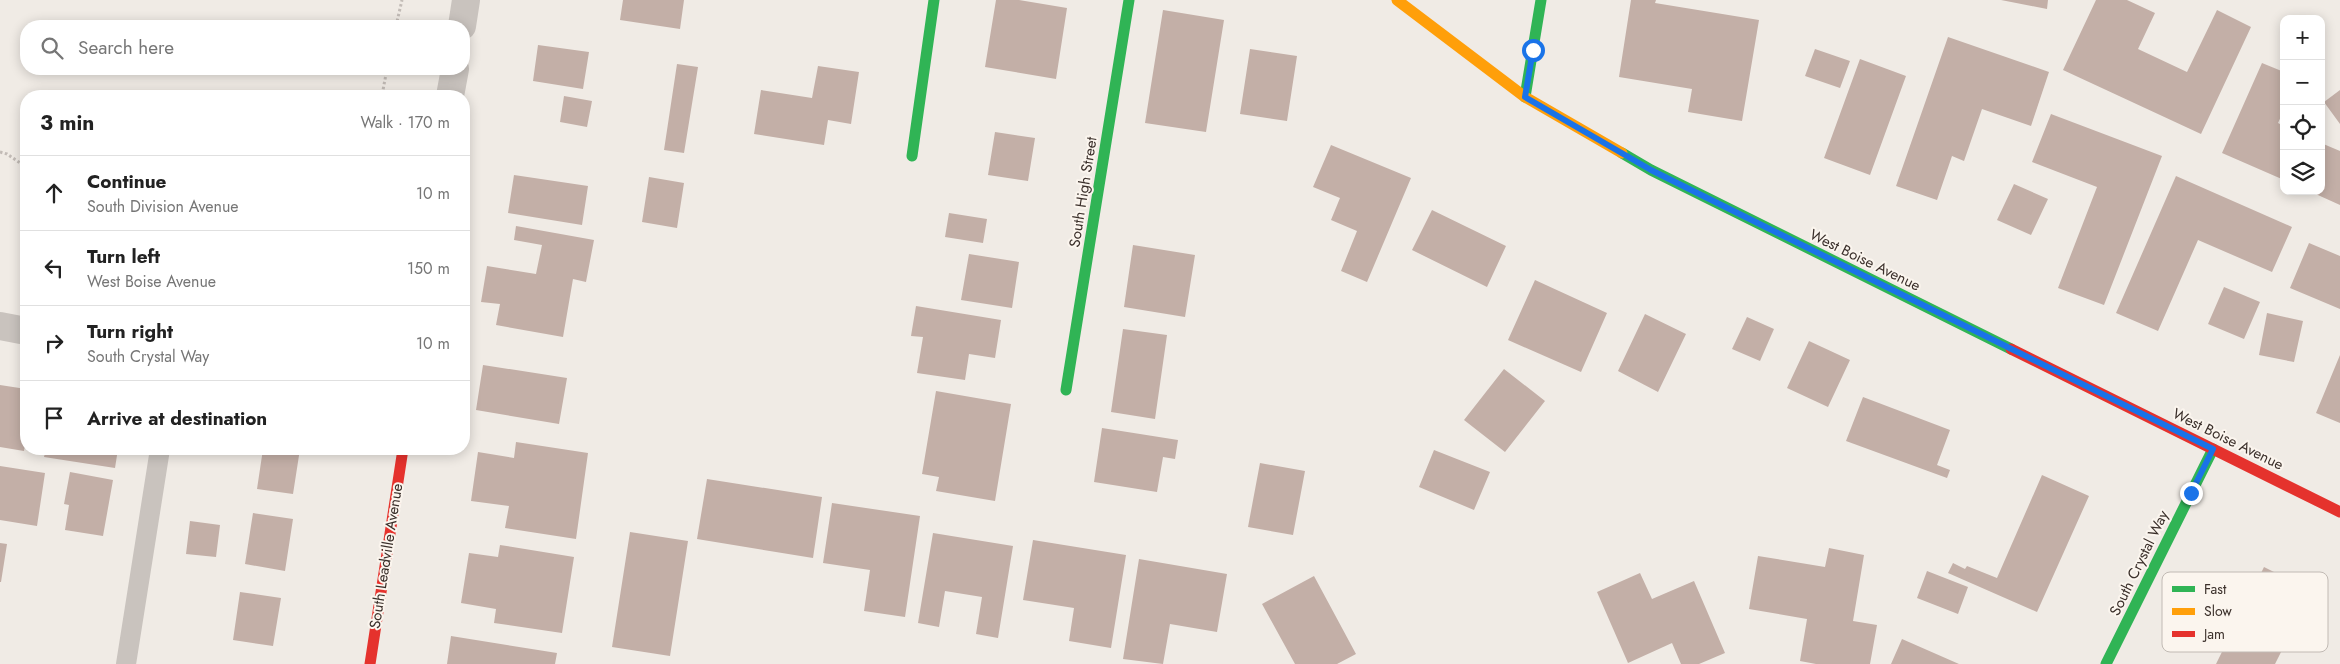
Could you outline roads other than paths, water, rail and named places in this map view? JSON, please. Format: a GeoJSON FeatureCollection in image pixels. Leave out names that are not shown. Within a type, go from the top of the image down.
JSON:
{"type":"FeatureCollection","features":[{"type":"Feature","properties":{"kind":"street"},"geometry":{"type":"LineString","coordinates":[[463,20],[466,0]]}},
{"type":"Feature","properties":{"kind":"street"},"geometry":{"type":"LineString","coordinates":[[912,156],[934,0]]}},
{"type":"Feature","properties":{"kind":"street","name":"South High Street"},"geometry":{"type":"LineString","coordinates":[[1066,390],[1129,0]]}},
{"type":"Feature","properties":{"kind":"street","name":"West Boise Avenue"},"geometry":{"type":"LineString","coordinates":[[1397,0],[1525,97],[1651,170],[2340,512]]}},
{"type":"Feature","properties":{"kind":"street"},"geometry":{"type":"LineString","coordinates":[[1525,97],[1541,0]]}},
{"type":"Feature","properties":{"kind":"street"},"geometry":{"type":"LineString","coordinates":[[451,90],[454,75]]}},
{"type":"Feature","properties":{"kind":"street"},"geometry":{"type":"LineString","coordinates":[[0,326],[20,330]]}},
{"type":"Feature","properties":{"kind":"street","name":"South Crystal Way"},"geometry":{"type":"LineString","coordinates":[[2106,664],[2213,449]]}},
{"type":"Feature","properties":{"kind":"street","name":"South Leadville Avenue"},"geometry":{"type":"LineString","coordinates":[[370,664],[402,455]]}},
{"type":"Feature","properties":{"kind":"lane"},"geometry":{"type":"LineString","coordinates":[[126,664],[159,455]]}}]}
